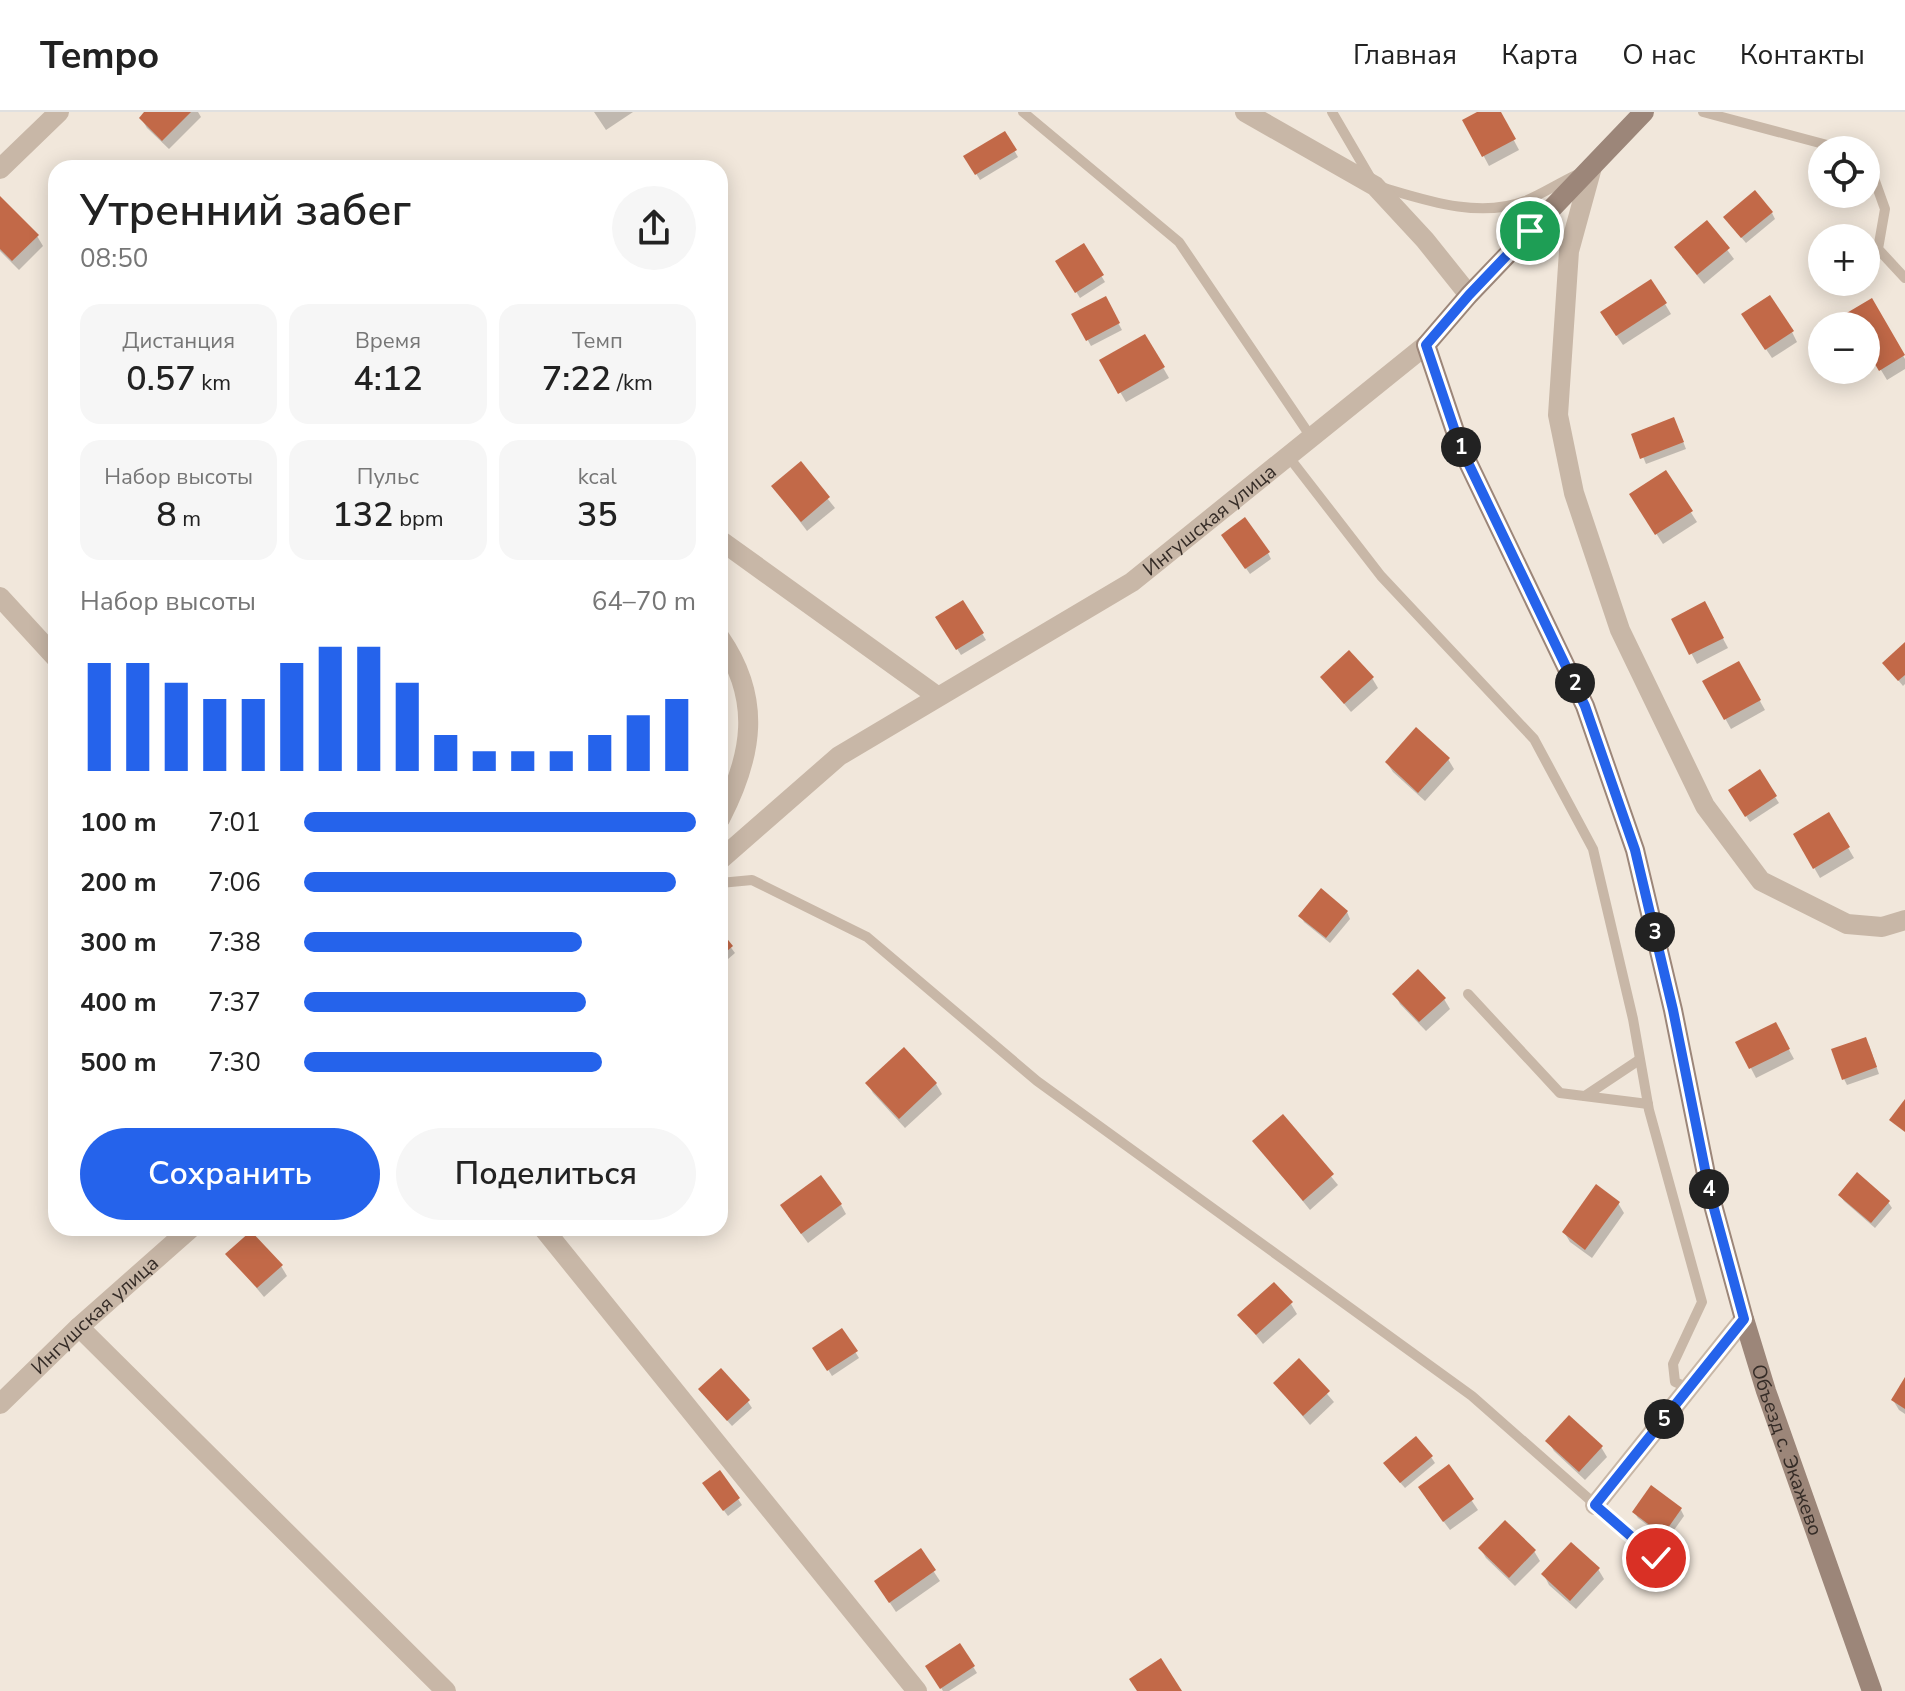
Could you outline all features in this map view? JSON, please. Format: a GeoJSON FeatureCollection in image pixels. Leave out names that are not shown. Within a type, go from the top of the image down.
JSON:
{"type":"FeatureCollection","features":[{"type":"Feature","properties":{"kind":"main road","name":"Ингушская улица"},"geometry":{"type":"LineString","coordinates":[[1426,345],[1469,295],[1644,112]]}},
{"type":"Feature","properties":{"kind":"main road","name":"Объезд с. Экажево"},"geometry":{"type":"LineString","coordinates":[[1426,345],[1460,446],[1585,706],[1635,850],[1673,1010],[1710,1194],[1744,1319],[1766,1391],[1872,1691]]}},
{"type":"Feature","properties":{"kind":"street"},"geometry":{"type":"LineString","coordinates":[[0,169],[59,112]]}},
{"type":"Feature","properties":{"kind":"street"},"geometry":{"type":"LineString","coordinates":[[1245,112],[1375,186],[1418,231],[1469,295]]}},
{"type":"Feature","properties":{"kind":"street"},"geometry":{"type":"LineString","coordinates":[[1592,167],[1569,251],[1558,415],[1574,493],[1620,630],[1705,806],[1761,881],[1847,924],[1882,927],[1905,920]]}},
{"type":"Feature","properties":{"kind":"street","name":"Ингушская улица"},"geometry":{"type":"LineString","coordinates":[[728,853],[839,756],[1132,582],[1426,345]]}},
{"type":"Feature","properties":{"kind":"street"},"geometry":{"type":"LineString","coordinates":[[728,546],[937,696]]}},
{"type":"Feature","properties":{"kind":"street"},"geometry":{"type":"LineString","coordinates":[[0,597],[48,649]]}},
{"type":"Feature","properties":{"kind":"street"},"geometry":{"type":"LineString","coordinates":[[728,649],[746,689],[749,715],[747,743],[728,799]]}},
{"type":"Feature","properties":{"kind":"street","name":"Ингушская улица"},"geometry":{"type":"LineString","coordinates":[[0,1404],[79,1327],[182,1236]]}},
{"type":"Feature","properties":{"kind":"street"},"geometry":{"type":"LineString","coordinates":[[549,1236],[917,1691]]}},
{"type":"Feature","properties":{"kind":"street"},"geometry":{"type":"LineString","coordinates":[[1595,1505],[1744,1319]]}},
{"type":"Feature","properties":{"kind":"street"},"geometry":{"type":"LineString","coordinates":[[79,1327],[446,1691]]}},
{"type":"Feature","properties":{"kind":"lane"},"geometry":{"type":"LineString","coordinates":[[1023,112],[1179,242],[1311,437]]}},
{"type":"Feature","properties":{"kind":"lane"},"geometry":{"type":"LineString","coordinates":[[1332,112],[1375,186],[1430,202],[1467,207],[1523,202],[1592,167]]}},
{"type":"Feature","properties":{"kind":"lane"},"geometry":{"type":"LineString","coordinates":[[1703,112],[1808,140]]}},
{"type":"Feature","properties":{"kind":"lane"},"geometry":{"type":"LineString","coordinates":[[1880,195],[1885,209],[1878,249],[1905,278]]}},
{"type":"Feature","properties":{"kind":"lane"},"geometry":{"type":"LineString","coordinates":[[1288,456],[1381,576],[1534,739],[1593,849],[1633,1019],[1648,1104],[1702,1302],[1673,1364],[1675,1382],[1689,1388]]}},
{"type":"Feature","properties":{"kind":"lane"},"geometry":{"type":"LineString","coordinates":[[728,882],[752,880],[867,937],[1037,1081],[1472,1396],[1656,1558]]}},
{"type":"Feature","properties":{"kind":"lane"},"geometry":{"type":"LineString","coordinates":[[1468,994],[1560,1093],[1648,1104]]}},
{"type":"Feature","properties":{"kind":"lane"},"geometry":{"type":"LineString","coordinates":[[1585,1096],[1639,1060]]}},
{"type":"Feature","properties":{"kind":"building"},"geometry":{"type":"Polygon","coordinates":[[[144,112],[191,112],[162,141],[139,118],[144,112]]]}},
{"type":"Feature","properties":{"kind":"building"},"geometry":{"type":"Polygon","coordinates":[[[1477,112],[1501,112],[1516,139],[1482,157],[1462,120],[1477,112]]]}},
{"type":"Feature","properties":{"kind":"building"},"geometry":{"type":"Polygon","coordinates":[[[1005,131],[1017,150],[975,175],[963,156],[1005,131]]]}},
{"type":"Feature","properties":{"kind":"building"},"geometry":{"type":"Polygon","coordinates":[[[1755,190],[1773,212],[1741,238],[1723,217],[1755,190]]]}},
{"type":"Feature","properties":{"kind":"building"},"geometry":{"type":"Polygon","coordinates":[[[0,196],[39,235],[12,261],[0,249],[0,196]]]}},
{"type":"Feature","properties":{"kind":"building"},"geometry":{"type":"Polygon","coordinates":[[[1707,220],[1730,248],[1697,275],[1674,247],[1707,220]]]}},
{"type":"Feature","properties":{"kind":"building"},"geometry":{"type":"Polygon","coordinates":[[[1084,243],[1104,275],[1075,293],[1055,261],[1084,243]]]}},
{"type":"Feature","properties":{"kind":"building"},"geometry":{"type":"Polygon","coordinates":[[[1651,279],[1667,303],[1616,336],[1600,312],[1651,279]]]}},
{"type":"Feature","properties":{"kind":"building"},"geometry":{"type":"Polygon","coordinates":[[[1770,295],[1794,331],[1765,350],[1741,314],[1770,295]]]}},
{"type":"Feature","properties":{"kind":"building"},"geometry":{"type":"Polygon","coordinates":[[[1106,296],[1120,323],[1086,341],[1071,314],[1106,296]]]}},
{"type":"Feature","properties":{"kind":"building"},"geometry":{"type":"Polygon","coordinates":[[[1872,298],[1905,355],[1880,370],[1880,312],[1848,312],[1872,298]]]}},
{"type":"Feature","properties":{"kind":"building"},"geometry":{"type":"Polygon","coordinates":[[[1145,334],[1165,367],[1118,394],[1099,360],[1145,334]]]}},
{"type":"Feature","properties":{"kind":"building"},"geometry":{"type":"Polygon","coordinates":[[[1674,417],[1684,442],[1640,459],[1631,434],[1674,417]]]}},
{"type":"Feature","properties":{"kind":"building"},"geometry":{"type":"Polygon","coordinates":[[[801,461],[830,497],[801,522],[771,486],[801,461]]]}},
{"type":"Feature","properties":{"kind":"building"},"geometry":{"type":"Polygon","coordinates":[[[1666,470],[1693,511],[1655,535],[1629,494],[1666,470]]]}},
{"type":"Feature","properties":{"kind":"building"},"geometry":{"type":"Polygon","coordinates":[[[1245,517],[1270,552],[1245,569],[1221,535],[1245,517]]]}},
{"type":"Feature","properties":{"kind":"building"},"geometry":{"type":"Polygon","coordinates":[[[963,600],[984,633],[956,650],[935,617],[963,600]]]}},
{"type":"Feature","properties":{"kind":"building"},"geometry":{"type":"Polygon","coordinates":[[[1705,601],[1724,638],[1689,655],[1671,619],[1705,601]]]}},
{"type":"Feature","properties":{"kind":"building"},"geometry":{"type":"Polygon","coordinates":[[[1905,642],[1905,675],[1898,681],[1882,663],[1905,642]]]}},
{"type":"Feature","properties":{"kind":"building"},"geometry":{"type":"Polygon","coordinates":[[[1349,650],[1374,677],[1344,704],[1320,677],[1349,650]]]}},
{"type":"Feature","properties":{"kind":"building"},"geometry":{"type":"Polygon","coordinates":[[[1739,661],[1761,700],[1724,720],[1702,681],[1739,661]]]}},
{"type":"Feature","properties":{"kind":"building"},"geometry":{"type":"Polygon","coordinates":[[[1416,727],[1450,758],[1418,793],[1385,762],[1416,727]]]}},
{"type":"Feature","properties":{"kind":"building"},"geometry":{"type":"Polygon","coordinates":[[[1760,769],[1777,796],[1745,817],[1728,790],[1760,769]]]}},
{"type":"Feature","properties":{"kind":"building"},"geometry":{"type":"Polygon","coordinates":[[[1829,812],[1850,847],[1813,869],[1793,834],[1829,812]]]}},
{"type":"Feature","properties":{"kind":"building"},"geometry":{"type":"Polygon","coordinates":[[[1321,888],[1348,911],[1326,938],[1298,916],[1321,888]]]}},
{"type":"Feature","properties":{"kind":"building"},"geometry":{"type":"Polygon","coordinates":[[[1418,969],[1446,998],[1419,1022],[1392,994],[1418,969]]]}},
{"type":"Feature","properties":{"kind":"building"},"geometry":{"type":"Polygon","coordinates":[[[1776,1022],[1790,1049],[1749,1069],[1735,1042],[1776,1022]]]}},
{"type":"Feature","properties":{"kind":"building"},"geometry":{"type":"Polygon","coordinates":[[[1866,1037],[1877,1067],[1842,1080],[1831,1049],[1866,1037]]]}},
{"type":"Feature","properties":{"kind":"building"},"geometry":{"type":"Polygon","coordinates":[[[904,1047],[937,1083],[899,1119],[865,1083],[904,1047]]]}},
{"type":"Feature","properties":{"kind":"building"},"geometry":{"type":"Polygon","coordinates":[[[1905,1099],[1905,1132],[1889,1120],[1905,1099]]]}},
{"type":"Feature","properties":{"kind":"building"},"geometry":{"type":"Polygon","coordinates":[[[1283,1114],[1334,1174],[1303,1201],[1252,1141],[1283,1114]]]}},
{"type":"Feature","properties":{"kind":"building"},"geometry":{"type":"Polygon","coordinates":[[[1857,1172],[1890,1201],[1871,1223],[1838,1195],[1857,1172]]]}},
{"type":"Feature","properties":{"kind":"building"},"geometry":{"type":"Polygon","coordinates":[[[821,1175],[842,1204],[801,1234],[780,1205],[821,1175]]]}},
{"type":"Feature","properties":{"kind":"building"},"geometry":{"type":"Polygon","coordinates":[[[1596,1184],[1620,1202],[1585,1250],[1562,1232],[1596,1184]]]}},
{"type":"Feature","properties":{"kind":"building"},"geometry":{"type":"Polygon","coordinates":[[[245,1236],[256,1236],[283,1265],[257,1288],[225,1254],[245,1236]]]}},
{"type":"Feature","properties":{"kind":"building"},"geometry":{"type":"Polygon","coordinates":[[[1274,1282],[1293,1302],[1256,1335],[1237,1315],[1274,1282]]]}},
{"type":"Feature","properties":{"kind":"building"},"geometry":{"type":"Polygon","coordinates":[[[842,1328],[858,1351],[827,1371],[812,1348],[842,1328]]]}},
{"type":"Feature","properties":{"kind":"building"},"geometry":{"type":"Polygon","coordinates":[[[1299,1358],[1330,1391],[1303,1416],[1273,1383],[1299,1358]]]}},
{"type":"Feature","properties":{"kind":"building"},"geometry":{"type":"Polygon","coordinates":[[[721,1368],[750,1400],[727,1421],[698,1389],[721,1368]]]}},
{"type":"Feature","properties":{"kind":"building"},"geometry":{"type":"Polygon","coordinates":[[[1905,1377],[1905,1409],[1891,1400],[1905,1377]]]}},
{"type":"Feature","properties":{"kind":"building"},"geometry":{"type":"Polygon","coordinates":[[[1569,1415],[1603,1446],[1579,1472],[1545,1441],[1569,1415]]]}},
{"type":"Feature","properties":{"kind":"building"},"geometry":{"type":"Polygon","coordinates":[[[1416,1436],[1433,1456],[1400,1483],[1383,1463],[1416,1436]]]}},
{"type":"Feature","properties":{"kind":"building"},"geometry":{"type":"Polygon","coordinates":[[[1449,1464],[1474,1499],[1443,1522],[1418,1487],[1449,1464]]]}},
{"type":"Feature","properties":{"kind":"building"},"geometry":{"type":"Polygon","coordinates":[[[720,1470],[740,1498],[723,1511],[702,1483],[720,1470]]]}},
{"type":"Feature","properties":{"kind":"building"},"geometry":{"type":"Polygon","coordinates":[[[1651,1485],[1682,1508],[1663,1535],[1632,1512],[1651,1485]]]}},
{"type":"Feature","properties":{"kind":"building"},"geometry":{"type":"Polygon","coordinates":[[[1505,1520],[1536,1550],[1509,1578],[1478,1548],[1505,1520]]]}},
{"type":"Feature","properties":{"kind":"building"},"geometry":{"type":"Polygon","coordinates":[[[1571,1542],[1600,1568],[1570,1601],[1541,1574],[1571,1542]]]}},
{"type":"Feature","properties":{"kind":"building"},"geometry":{"type":"Polygon","coordinates":[[[921,1548],[936,1570],[889,1603],[874,1581],[921,1548]]]}},
{"type":"Feature","properties":{"kind":"building"},"geometry":{"type":"Polygon","coordinates":[[[960,1643],[975,1666],[940,1689],[925,1666],[960,1643]]]}},
{"type":"Feature","properties":{"kind":"building"},"geometry":{"type":"Polygon","coordinates":[[[1161,1658],[1182,1691],[1137,1691],[1129,1679],[1161,1658]]]}},
{"type":"Feature","properties":{"kind":"route"},"geometry":{"type":"LineString","coordinates":[[1530,231],[1426,345],[1460,446],[1585,706],[1635,850],[1673,1010],[1710,1194],[1744,1319],[1595,1505],[1656,1558]]}}]}
